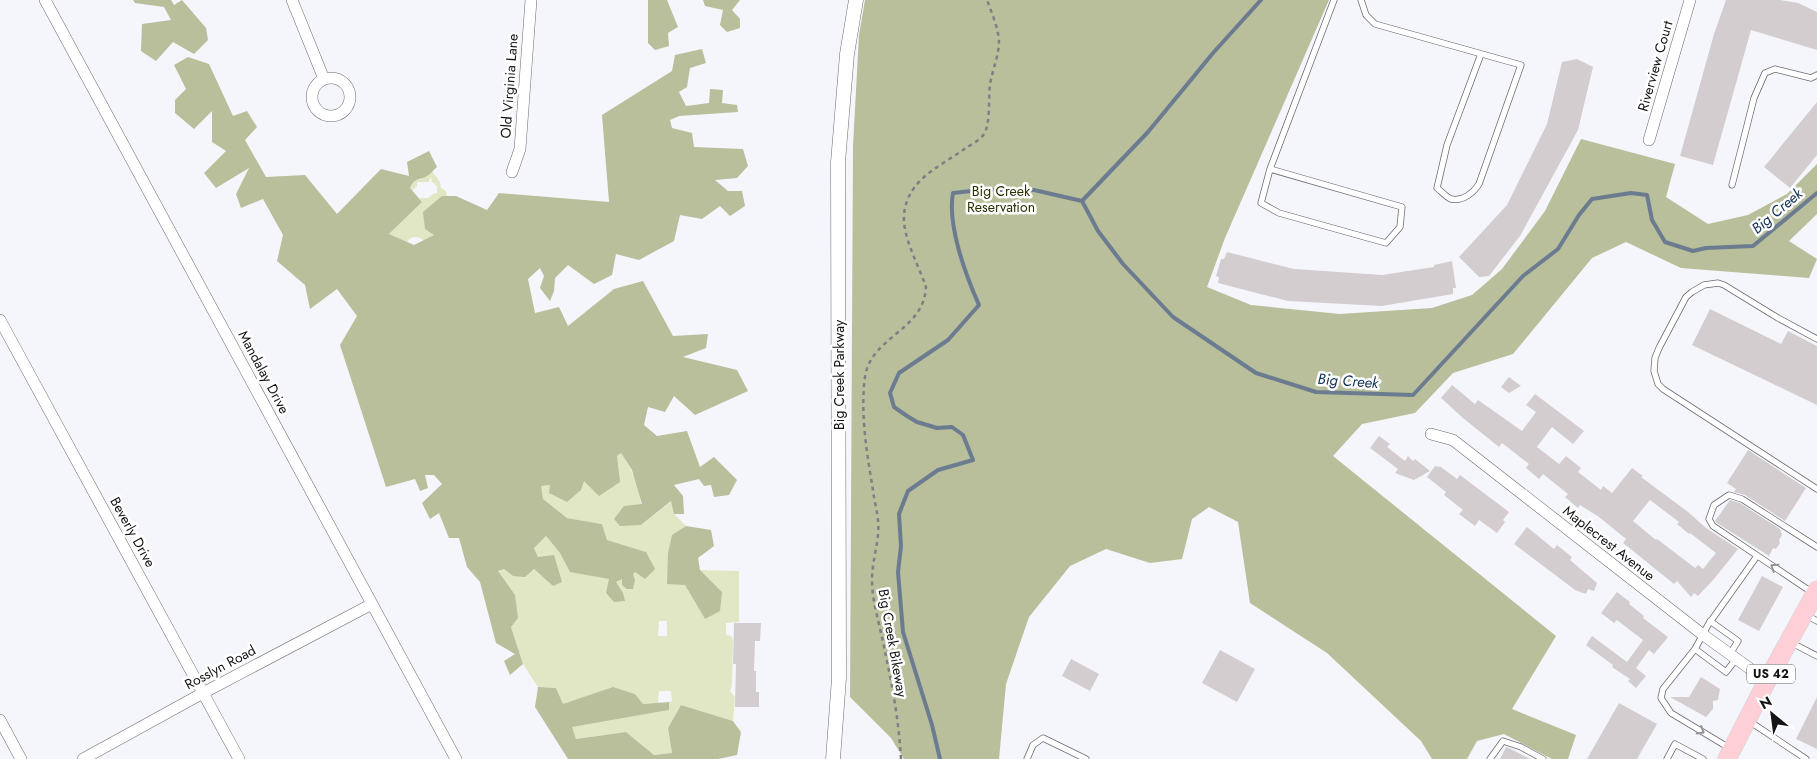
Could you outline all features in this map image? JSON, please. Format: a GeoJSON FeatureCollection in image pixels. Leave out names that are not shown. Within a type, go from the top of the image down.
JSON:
{"type":"FeatureCollection","features":[{"type":"Feature","properties":{"kind":"main road","name":"US 42"},"geometry":{"type":"LineString","coordinates":[[1728,757],[1789,641],[1810,617],[1816,592]]}},
{"type":"Feature","properties":{"kind":"street","name":"Mandalay Drive"},"geometry":{"type":"LineString","coordinates":[[45,0],[456,759]]}},
{"type":"Feature","properties":{"kind":"street"},"geometry":{"type":"LineString","coordinates":[[292,0],[324,79]]}},
{"type":"Feature","properties":{"kind":"street","name":"Old Virginia Lane"},"geometry":{"type":"LineString","coordinates":[[512,172],[520,149],[531,0]]}},
{"type":"Feature","properties":{"kind":"street","name":"Big Creek Parkway"},"geometry":{"type":"LineString","coordinates":[[835,756],[839,661],[838,162],[847,54],[856,0]]}},
{"type":"Feature","properties":{"kind":"street","name":"Riverview Court"},"geometry":{"type":"LineString","coordinates":[[1649,140],[1690,0]]}},
{"type":"Feature","properties":{"kind":"street","name":"Beverly Drive"},"geometry":{"type":"LineString","coordinates":[[0,320],[239,759]]}},
{"type":"Feature","properties":{"kind":"street","name":"Maplecrest Avenue"},"geometry":{"type":"LineString","coordinates":[[1431,434],[1453,440],[1702,634],[1767,681]]}},
{"type":"Feature","properties":{"kind":"street","name":"Rosslyn Road"},"geometry":{"type":"LineString","coordinates":[[83,759],[372,604]]}},
{"type":"Feature","properties":{"kind":"street"},"geometry":{"type":"LineString","coordinates":[[0,720],[21,759]]}},
{"type":"Feature","properties":{"kind":"lane"},"geometry":{"type":"LineString","coordinates":[[1270,169],[1402,207],[1400,227],[1386,243],[1279,213],[1261,203],[1270,169],[1334,0]]}},
{"type":"Feature","properties":{"kind":"lane"},"geometry":{"type":"LineString","coordinates":[[1361,0],[1366,15],[1375,24],[1482,54],[1521,65],[1480,184],[1474,192],[1463,198],[1451,199],[1437,188],[1447,144],[1482,54]]}},
{"type":"Feature","properties":{"kind":"lane"},"geometry":{"type":"LineString","coordinates":[[1732,185],[1754,98],[1765,74],[1775,69],[1811,78],[1817,75]]}},
{"type":"Feature","properties":{"kind":"lane"},"geometry":{"type":"LineString","coordinates":[[1817,339],[1724,285],[1712,284],[1699,288],[1686,297],[1659,348],[1654,364],[1656,377],[1663,390],[1817,490]]}},
{"type":"Feature","properties":{"kind":"lane"},"geometry":{"type":"LineString","coordinates":[[1816,592],[1757,556],[1713,526],[1709,519],[1714,505],[1729,495],[1742,499],[1817,546]]}},
{"type":"Feature","properties":{"kind":"lane"},"geometry":{"type":"LineString","coordinates":[[1728,757],[1671,713],[1661,698],[1663,689],[1695,649],[1710,621],[1757,556]]}},
{"type":"Feature","properties":{"kind":"lane"},"geometry":{"type":"LineString","coordinates":[[1695,649],[1726,672],[1738,642],[1710,621]]}},
{"type":"Feature","properties":{"kind":"lane"},"geometry":{"type":"LineString","coordinates":[[1789,641],[1817,656]]}},
{"type":"Feature","properties":{"kind":"lane"},"geometry":{"type":"LineString","coordinates":[[1747,720],[1806,759]]}},
{"type":"Feature","properties":{"kind":"lane"},"geometry":{"type":"LineString","coordinates":[[1027,759],[1033,745],[1043,738],[1086,759]]}},
{"type":"Feature","properties":{"kind":"lane"},"geometry":{"type":"LineString","coordinates":[[1490,759],[1503,741],[1521,747],[1543,759]]}},
{"type":"Feature","properties":{"kind":"lane"},"geometry":{"type":"LineString","coordinates":[[1666,759],[1675,744],[1703,759]]}},
{"type":"Feature","properties":{"kind":"path","name":"Big Creek Bikeway"},"geometry":{"type":"LineString","coordinates":[[901,759],[900,739],[889,671],[874,599],[872,580],[879,529],[867,449],[863,396],[865,377],[867,363],[878,349],[912,321],[926,297],[926,287],[905,230],[904,216],[907,200],[916,184],[934,168],[969,146],[984,133],[988,122],[990,84],[999,44],[996,27],[987,0]]}},
{"type":"Feature","properties":{"kind":"green space"},"geometry":{"type":"Polygon","coordinates":[[[133,0],[171,0],[174,5],[182,0],[206,28],[208,40],[194,54],[173,42],[156,61],[141,51],[142,24],[171,20],[164,7],[135,3],[133,0]]]}},
{"type":"Feature","properties":{"kind":"green space"},"geometry":{"type":"Polygon","coordinates":[[[648,0],[667,0],[678,27],[668,33],[669,46],[655,50],[648,43],[648,0]]]}},
{"type":"Feature","properties":{"kind":"green space"},"geometry":{"type":"Polygon","coordinates":[[[703,0],[740,0],[732,10],[740,19],[740,28],[727,32],[720,25],[723,10],[705,6],[703,0]]]}},
{"type":"Feature","properties":{"kind":"green space","name":"Big Creek Reservation"},"geometry":{"type":"Polygon","coordinates":[[[865,0],[1329,0],[1225,238],[1207,287],[1251,305],[1340,314],[1432,308],[1472,295],[1502,269],[1545,211],[1581,139],[1675,164],[1666,197],[1708,224],[1748,215],[1787,194],[1817,164],[1817,214],[1789,241],[1817,259],[1809,278],[1681,268],[1626,242],[1592,258],[1513,354],[1453,373],[1415,413],[1362,424],[1333,456],[1556,636],[1512,709],[1576,735],[1568,759],[1552,759],[1504,734],[1477,741],[1467,759],[1432,759],[1421,741],[1327,653],[1250,603],[1238,522],[1209,507],[1192,519],[1182,559],[1150,563],[1106,549],[1070,566],[1029,617],[1006,684],[999,759],[904,759],[891,738],[850,697],[853,146],[859,35],[865,0]]]}},
{"type":"Feature","properties":{"kind":"green space"},"geometry":{"type":"Polygon","coordinates":[[[702,49],[706,63],[690,68],[687,87],[679,92],[686,106],[709,103],[710,89],[723,90],[722,103],[737,105],[738,112],[679,116],[670,120],[672,128],[692,133],[694,147],[743,149],[748,166],[737,178],[715,180],[728,191],[742,191],[745,206],[730,216],[720,206],[702,219],[680,215],[674,241],[639,260],[616,254],[612,275],[594,284],[568,265],[555,278],[554,291],[550,301],[540,288],[544,276],[540,268],[528,279],[535,313],[559,307],[568,326],[614,289],[643,281],[673,336],[708,334],[706,348],[683,357],[737,370],[748,391],[695,415],[674,396],[665,412],[648,407],[644,425],[657,436],[687,431],[700,467],[714,457],[737,480],[729,495],[714,497],[711,485],[704,486],[699,479],[674,485],[683,496],[684,514],[674,514],[671,501],[641,525],[620,526],[614,519],[624,506],[642,504],[632,470],[621,453],[617,456],[620,482],[599,496],[584,481],[581,490],[567,502],[549,493],[550,485],[541,486],[543,499],[567,518],[602,524],[607,540],[646,552],[655,569],[645,579],[635,572],[633,574],[635,580],[633,589],[627,589],[622,585],[622,579],[616,582],[623,593],[625,601],[614,602],[606,593],[609,579],[570,572],[560,553],[546,536],[534,548],[538,557],[554,555],[562,582],[553,586],[534,569],[525,577],[513,576],[504,569],[498,571],[515,595],[518,618],[511,627],[523,664],[510,675],[504,661],[515,654],[496,643],[480,582],[467,567],[459,538],[449,538],[439,513],[430,519],[422,503],[442,484],[434,475],[425,475],[428,488],[420,491],[415,479],[386,487],[340,345],[357,316],[337,289],[310,309],[305,285],[277,261],[283,235],[263,199],[241,208],[236,194],[249,168],[216,188],[204,173],[226,151],[212,142],[212,111],[194,129],[175,113],[175,100],[186,89],[174,65],[188,57],[209,64],[233,116],[247,111],[257,127],[245,140],[266,177],[305,175],[337,214],[381,169],[409,176],[407,162],[429,151],[437,167],[428,175],[416,180],[410,188],[422,202],[389,234],[414,245],[434,235],[425,229],[423,212],[442,196],[456,196],[487,210],[499,193],[609,202],[602,115],[672,71],[675,55],[702,49]]]}},
{"type":"Feature","properties":{"kind":"green space"},"geometry":{"type":"Polygon","coordinates":[[[432,171],[440,182],[441,188],[446,191],[447,196],[442,196],[435,235],[424,241],[415,237],[410,238],[407,242],[389,234],[422,202],[419,198],[428,198],[437,193],[437,186],[432,182],[431,178],[429,182],[417,182],[417,186],[412,191],[410,188],[414,182],[432,171]]]}},
{"type":"Feature","properties":{"kind":"green space"},"geometry":{"type":"Polygon","coordinates":[[[621,453],[632,471],[638,488],[641,505],[641,525],[672,501],[674,514],[686,526],[672,536],[685,585],[705,619],[722,592],[700,570],[739,571],[739,622],[726,623],[726,635],[731,636],[733,640],[732,685],[730,691],[735,697],[733,721],[681,705],[668,728],[672,753],[654,755],[626,732],[576,739],[571,727],[669,710],[669,702],[672,701],[671,691],[659,691],[658,703],[643,704],[635,694],[613,687],[563,705],[556,688],[538,687],[523,664],[511,627],[498,571],[504,569],[513,576],[534,569],[553,586],[534,548],[546,536],[560,553],[570,571],[609,579],[623,593],[615,582],[635,571],[645,578],[646,552],[607,540],[602,524],[567,518],[543,499],[540,486],[584,481],[621,453]],[[659,621],[658,636],[667,636],[667,621],[659,621]]]}},
{"type":"Feature","properties":{"kind":"green space"},"geometry":{"type":"Polygon","coordinates":[[[686,526],[711,530],[714,546],[698,558],[700,570],[722,592],[720,611],[705,619],[685,585],[667,584],[668,553],[672,535],[686,526]]]}},
{"type":"Feature","properties":{"kind":"green space"},"geometry":{"type":"Polygon","coordinates":[[[538,687],[556,688],[563,704],[613,687],[635,694],[643,704],[669,702],[669,710],[572,727],[576,739],[626,732],[654,755],[672,753],[668,728],[681,705],[733,721],[741,732],[737,755],[718,759],[568,759],[535,707],[538,687]]]}},
{"type":"Feature","properties":{"kind":"building"},"geometry":{"type":"Polygon","coordinates":[[[1726,0],[1780,0],[1798,3],[1817,12],[1817,50],[1751,30],[1713,165],[1680,156],[1714,34],[1726,0]]]}},
{"type":"Feature","properties":{"kind":"building"},"geometry":{"type":"Polygon","coordinates":[[[1577,59],[1593,67],[1578,130],[1520,236],[1489,276],[1479,277],[1459,257],[1507,205],[1547,124],[1562,62],[1577,59]]]}},
{"type":"Feature","properties":{"kind":"building"},"geometry":{"type":"Polygon","coordinates":[[[1817,102],[1817,155],[1790,188],[1764,167],[1817,102]]]}},
{"type":"Feature","properties":{"kind":"building"},"geometry":{"type":"Polygon","coordinates":[[[1227,252],[1294,269],[1382,275],[1434,267],[1434,265],[1452,261],[1456,288],[1453,288],[1453,294],[1382,306],[1288,301],[1218,283],[1219,277],[1216,276],[1221,259],[1224,259],[1227,252]]]}},
{"type":"Feature","properties":{"kind":"building"},"geometry":{"type":"Polygon","coordinates":[[[1710,309],[1781,344],[1788,331],[1817,346],[1817,405],[1692,345],[1710,309]]]}},
{"type":"Feature","properties":{"kind":"building"},"geometry":{"type":"Polygon","coordinates":[[[1509,377],[1521,386],[1509,393],[1501,387],[1509,377]]]}},
{"type":"Feature","properties":{"kind":"building"},"geometry":{"type":"Polygon","coordinates":[[[1452,385],[1475,404],[1478,400],[1522,431],[1536,412],[1526,405],[1535,394],[1584,431],[1573,444],[1552,427],[1537,447],[1559,464],[1566,456],[1581,468],[1578,472],[1601,490],[1603,486],[1612,493],[1632,468],[1706,528],[1738,549],[1698,596],[1694,593],[1691,597],[1677,581],[1674,584],[1623,543],[1626,539],[1599,517],[1580,505],[1578,508],[1565,497],[1568,494],[1543,474],[1539,479],[1526,468],[1529,464],[1502,443],[1499,447],[1441,398],[1452,385]],[[1650,500],[1633,521],[1695,568],[1698,565],[1703,569],[1716,553],[1677,524],[1679,522],[1650,500]]]}},
{"type":"Feature","properties":{"kind":"building"},"geometry":{"type":"Polygon","coordinates":[[[1379,436],[1390,444],[1387,447],[1405,461],[1408,456],[1430,471],[1414,480],[1395,473],[1398,469],[1370,448],[1379,436]]]}},
{"type":"Feature","properties":{"kind":"building"},"geometry":{"type":"Polygon","coordinates":[[[1748,450],[1806,488],[1785,521],[1745,495],[1734,492],[1736,489],[1727,483],[1748,450]]]}},
{"type":"Feature","properties":{"kind":"building"},"geometry":{"type":"Polygon","coordinates":[[[1435,466],[1441,467],[1457,479],[1460,475],[1509,512],[1497,533],[1479,520],[1475,526],[1459,514],[1463,510],[1444,495],[1446,492],[1427,477],[1435,466]]]}},
{"type":"Feature","properties":{"kind":"building"},"geometry":{"type":"Polygon","coordinates":[[[1730,500],[1740,503],[1780,529],[1782,535],[1779,540],[1780,543],[1776,549],[1773,548],[1769,556],[1715,521],[1730,500]]]}},
{"type":"Feature","properties":{"kind":"building"},"geometry":{"type":"Polygon","coordinates":[[[1527,527],[1554,549],[1557,545],[1572,557],[1570,560],[1597,583],[1594,591],[1588,589],[1586,594],[1575,590],[1514,544],[1527,527]]]}},
{"type":"Feature","properties":{"kind":"building"},"geometry":{"type":"Polygon","coordinates":[[[1762,576],[1783,587],[1759,631],[1738,620],[1762,576]]]}},
{"type":"Feature","properties":{"kind":"building"},"geometry":{"type":"Polygon","coordinates":[[[1617,592],[1644,616],[1643,618],[1668,637],[1654,654],[1649,650],[1636,668],[1646,676],[1636,688],[1628,681],[1630,679],[1612,667],[1613,665],[1586,645],[1592,636],[1627,662],[1643,640],[1617,620],[1614,623],[1601,613],[1617,592]]]}},
{"type":"Feature","properties":{"kind":"building"},"geometry":{"type":"Polygon","coordinates":[[[734,623],[761,623],[760,641],[755,641],[754,671],[756,671],[756,692],[759,692],[759,707],[735,707],[736,664],[733,664],[734,623]]]}},
{"type":"Feature","properties":{"kind":"building"},"geometry":{"type":"Polygon","coordinates":[[[1220,650],[1255,669],[1237,702],[1202,683],[1220,650]]]}},
{"type":"Feature","properties":{"kind":"building"},"geometry":{"type":"Polygon","coordinates":[[[1071,659],[1099,674],[1090,691],[1062,676],[1071,659]]]}},
{"type":"Feature","properties":{"kind":"building"},"geometry":{"type":"Polygon","coordinates":[[[1701,677],[1720,689],[1718,700],[1713,701],[1713,709],[1706,717],[1670,697],[1689,697],[1701,677]]]}},
{"type":"Feature","properties":{"kind":"building"},"geometry":{"type":"Polygon","coordinates":[[[1817,697],[1817,749],[1796,739],[1817,697]]]}},
{"type":"Feature","properties":{"kind":"building"},"geometry":{"type":"Polygon","coordinates":[[[1619,703],[1657,724],[1637,759],[1587,759],[1619,703]]]}},
{"type":"Feature","properties":{"kind":"building"},"geometry":{"type":"Polygon","coordinates":[[[1506,747],[1511,749],[1530,759],[1500,759],[1506,747]]]}},
{"type":"Feature","properties":{"kind":"waterway","name":"Big Creek"},"geometry":{"type":"LineString","coordinates":[[1261,0],[1213,53],[1148,132],[1082,201],[1098,231],[1123,264],[1173,317],[1256,373],[1316,392],[1413,395],[1523,276],[1558,249],[1579,215],[1592,199],[1631,193],[1647,195],[1652,220],[1665,242],[1693,251],[1706,248],[1753,246],[1817,193]]}},
{"type":"Feature","properties":{"kind":"waterway"},"geometry":{"type":"LineString","coordinates":[[940,759],[932,725],[903,632],[898,572],[901,546],[899,514],[908,491],[938,470],[973,460],[963,435],[952,427],[937,428],[917,422],[894,407],[890,393],[899,373],[948,340],[979,305],[963,265],[955,235],[952,206],[953,193],[981,190],[1034,190],[1082,201]]}}]}
